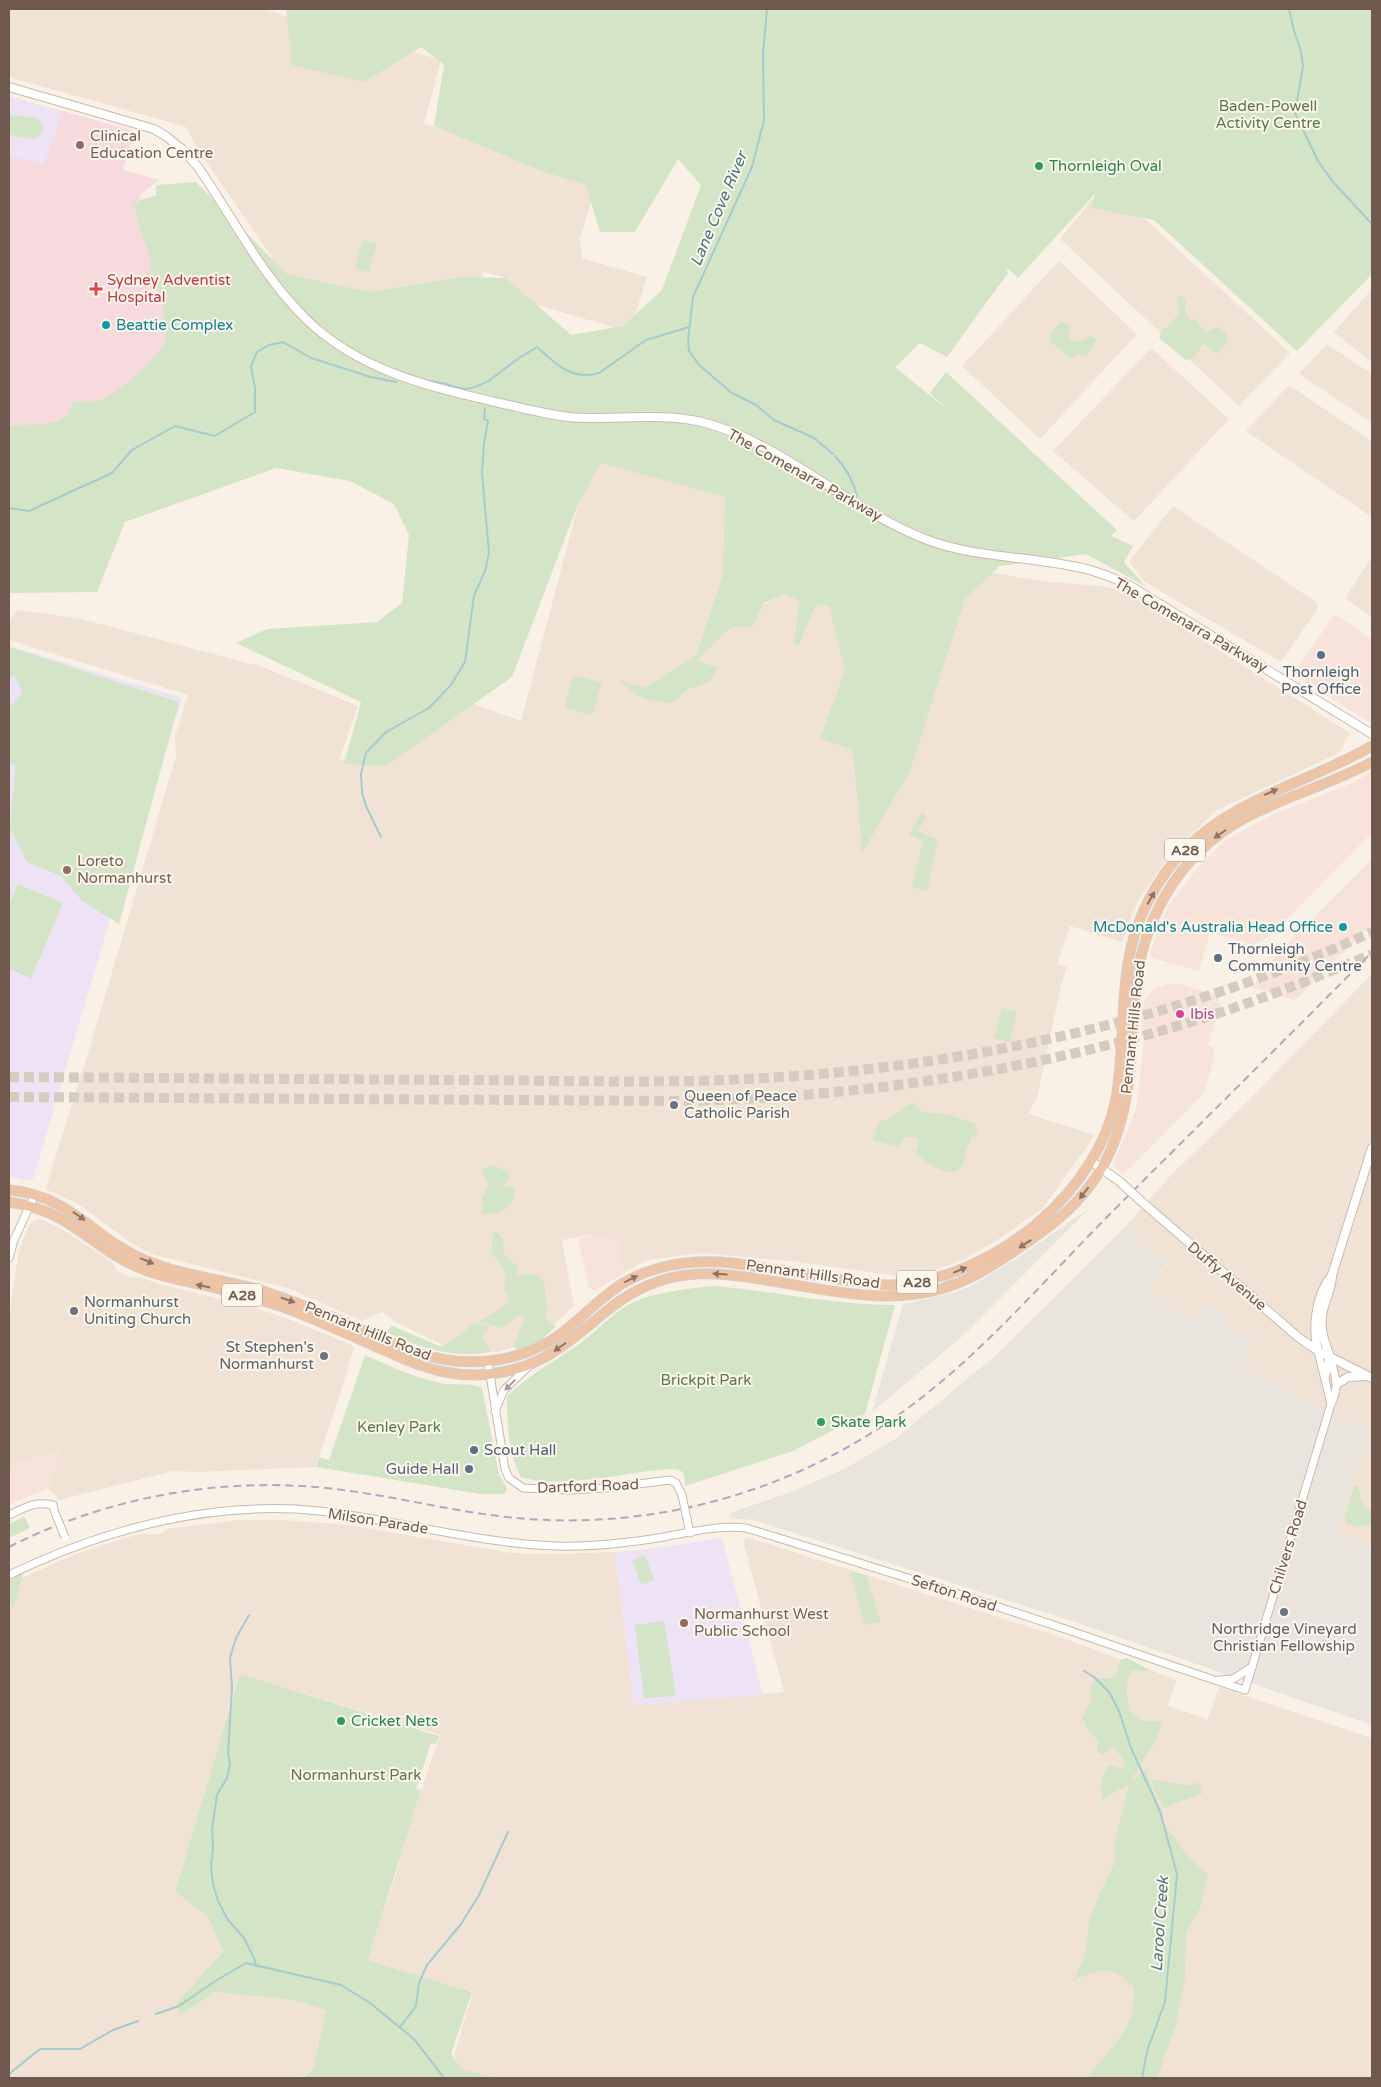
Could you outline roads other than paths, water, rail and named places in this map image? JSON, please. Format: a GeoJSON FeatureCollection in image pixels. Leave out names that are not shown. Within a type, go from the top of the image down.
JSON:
{"type":"FeatureCollection","features":[{"type":"Feature","properties":{"kind":"highway","name":"Pennant Hills Road"},"geometry":{"type":"LineString","coordinates":[[9,1190],[35,1194],[68,1209],[122,1248],[153,1264],[238,1284],[292,1301],[430,1358],[456,1362],[488,1362],[512,1357],[541,1346],[566,1330],[609,1292],[628,1280],[663,1266],[709,1261],[732,1262],[877,1284],[908,1284],[946,1276],[983,1260],[1032,1226],[1063,1199],[1091,1161],[1106,1129],[1117,1094],[1125,979],[1133,936],[1145,907],[1182,852],[1209,829],[1250,802],[1339,764],[1372,746]]}},
{"type":"Feature","properties":{"kind":"highway","name":"Pennant Hills Road"},"geometry":{"type":"LineString","coordinates":[[9,1202],[30,1206],[65,1221],[105,1249],[140,1268],[176,1280],[249,1296],[283,1307],[428,1368],[456,1374],[490,1374],[532,1364],[563,1346],[607,1309],[637,1290],[667,1279],[685,1275],[703,1273],[734,1275],[880,1297],[919,1294],[955,1284],[991,1266],[1053,1225],[1076,1202],[1101,1168],[1116,1134],[1126,1097],[1135,989],[1140,958],[1153,919],[1173,881],[1204,846],[1232,826],[1263,810],[1342,777],[1372,762]]}},
{"type":"Feature","properties":{"kind":"main road","name":"The Comenarra Parkway"},"geometry":{"type":"LineString","coordinates":[[9,87],[132,122],[167,137],[198,167],[268,274],[305,318],[346,350],[380,369],[422,384],[544,413],[590,418],[673,418],[700,422],[728,430],[761,446],[875,514],[926,539],[967,551],[1072,566],[1107,575],[1127,584],[1372,734]]}},
{"type":"Feature","properties":{"kind":"main road"},"geometry":{"type":"LineString","coordinates":[[1318,1351],[1322,1334],[1322,1316],[1332,1282],[1332,1275],[1372,1148]]}},
{"type":"Feature","properties":{"kind":"main road","name":"Duffy Avenue"},"geometry":{"type":"LineString","coordinates":[[1091,1161],[1118,1181],[1296,1335],[1318,1351],[1370,1377]]}},
{"type":"Feature","properties":{"kind":"main road"},"geometry":{"type":"LineString","coordinates":[[1318,1351],[1314,1330],[1316,1317],[1327,1281],[1332,1275]]}},
{"type":"Feature","properties":{"kind":"main road"},"geometry":{"type":"LineString","coordinates":[[1322,1334],[1330,1357],[1325,1376]]}},
{"type":"Feature","properties":{"kind":"main road"},"geometry":{"type":"LineString","coordinates":[[1337,1384],[1348,1377],[1370,1377]]}},
{"type":"Feature","properties":{"kind":"street"},"geometry":{"type":"LineString","coordinates":[[9,1258],[14,1240],[35,1194]]}},
{"type":"Feature","properties":{"kind":"street"},"geometry":{"type":"LineString","coordinates":[[1318,1351],[1332,1404]]}},
{"type":"Feature","properties":{"kind":"street","name":"Chilvers Road"},"geometry":{"type":"LineString","coordinates":[[1245,1690],[1332,1404],[1337,1394],[1337,1384],[1330,1357]]}},
{"type":"Feature","properties":{"kind":"street","name":"Dartford Road"},"geometry":{"type":"LineString","coordinates":[[488,1362],[508,1478],[523,1488],[570,1490],[670,1480],[676,1482],[682,1495],[690,1533]]}},
{"type":"Feature","properties":{"kind":"street"},"geometry":{"type":"LineString","coordinates":[[495,1411],[504,1390],[532,1364]]}},
{"type":"Feature","properties":{"kind":"street"},"geometry":{"type":"LineString","coordinates":[[9,1515],[37,1503],[54,1509],[69,1549]]}},
{"type":"Feature","properties":{"kind":"street","name":"Milson Parade"},"geometry":{"type":"LineString","coordinates":[[9,1575],[69,1549],[154,1522],[229,1511],[273,1509],[320,1511],[507,1543],[556,1546],[614,1544],[690,1533]]}},
{"type":"Feature","properties":{"kind":"street","name":"Sefton Road"},"geometry":{"type":"LineString","coordinates":[[690,1533],[719,1528],[746,1528],[1051,1624],[1245,1690]]}},
{"type":"Feature","properties":{"kind":"street","name":"Sefton Road"},"geometry":{"type":"LineString","coordinates":[[1214,1680],[1233,1679],[1252,1667]]}},
{"type":"Feature","properties":{"kind":"waterway","name":"Lane Cove River"},"geometry":{"type":"LineString","coordinates":[[767,9],[763,53],[764,120],[752,167],[693,297],[688,340],[689,351],[699,365],[732,393],[756,405],[774,420],[814,438],[833,454]]}},
{"type":"Feature","properties":{"kind":"waterway"},"geometry":{"type":"LineString","coordinates":[[1289,9],[1301,51],[1303,66],[1295,113],[1318,161],[1333,182],[1372,224]]}},
{"type":"Feature","properties":{"kind":"waterway"},"geometry":{"type":"LineString","coordinates":[[490,380],[537,347],[558,365],[573,373],[581,375],[599,373],[646,340],[689,327]]}},
{"type":"Feature","properties":{"kind":"waterway"},"geometry":{"type":"LineString","coordinates":[[9,508],[29,511],[112,473],[132,450],[175,426],[215,436],[255,412],[255,388],[251,366],[257,352],[269,345],[283,342],[311,358],[371,377],[396,382]]}},
{"type":"Feature","properties":{"kind":"waterway"},"geometry":{"type":"LineString","coordinates":[[426,381],[464,389],[490,380]]}},
{"type":"Feature","properties":{"kind":"waterway","name":"Lane Cove River"},"geometry":{"type":"LineString","coordinates":[[381,837],[366,806],[362,792],[361,774],[366,753],[386,732],[429,708],[451,685],[465,662],[474,596],[485,571],[489,553],[482,473],[488,421],[484,419],[485,408]]}},
{"type":"Feature","properties":{"kind":"waterway"},"geometry":{"type":"LineString","coordinates":[[835,456],[849,474],[857,496]]}},
{"type":"Feature","properties":{"kind":"waterway"},"geometry":{"type":"LineString","coordinates":[[249,1615],[236,1638],[230,1658],[232,1688],[228,1753],[230,1764],[227,1778],[217,1795],[212,1829],[213,1848],[211,1866],[213,1884],[218,1901],[228,1920],[244,1938],[256,1966]]}},
{"type":"Feature","properties":{"kind":"waterway","name":"Larool Creek"},"geometry":{"type":"LineString","coordinates":[[1084,1671],[1094,1677],[1109,1692],[1119,1711],[1131,1748],[1160,1811],[1177,1874],[1165,2002],[1147,2051],[1142,2078]]}},
{"type":"Feature","properties":{"kind":"waterway"},"geometry":{"type":"LineString","coordinates":[[400,2027],[416,2006],[419,1983],[427,1965],[461,1924],[479,1895],[508,1832]]}},
{"type":"Feature","properties":{"kind":"waterway"},"geometry":{"type":"LineString","coordinates":[[156,2014],[179,2006],[246,1963],[341,1985],[370,2003],[414,2039],[444,2078]]}},
{"type":"Feature","properties":{"kind":"waterway"},"geometry":{"type":"LineString","coordinates":[[9,2074],[40,2049],[80,2049],[113,2030],[138,2021]]}},
{"type":"Feature","properties":{"kind":"tunnel"},"geometry":{"type":"LineString","coordinates":[[9,1077],[637,1082],[746,1079],[826,1073],[907,1064],[987,1052],[1145,1015],[1222,991],[1298,963],[1372,932]]}},
{"type":"Feature","properties":{"kind":"tunnel"},"geometry":{"type":"LineString","coordinates":[[9,1097],[684,1101],[819,1094],[952,1077],[1084,1051],[1213,1015],[1293,986],[1372,954]]}},
{"type":"Feature","properties":{"kind":"railway"},"geometry":{"type":"LineString","coordinates":[[9,1547],[49,1529],[90,1514],[132,1502],[175,1493],[219,1487],[262,1485],[306,1486],[350,1491],[522,1519],[596,1520],[692,1507],[739,1494],[785,1477],[829,1457],[872,1433],[912,1405],[964,1362],[1013,1315],[1107,1217],[1372,952]]}},
{"type":"Feature","properties":{"kind":"place","name":"Clinical Education Centre"},"geometry":{"type":"Point","coordinates":[80,145]}},
{"type":"Feature","properties":{"kind":"place","name":"Thornleigh Oval"},"geometry":{"type":"Point","coordinates":[1039,166]}},
{"type":"Feature","properties":{"kind":"place","name":"Sydney Adventist Hospital"},"geometry":{"type":"Point","coordinates":[96,289]}},
{"type":"Feature","properties":{"kind":"place","name":"Beattie Complex"},"geometry":{"type":"Point","coordinates":[106,325]}},
{"type":"Feature","properties":{"kind":"place","name":"Thornleigh Post Office"},"geometry":{"type":"Point","coordinates":[1321,655]}},
{"type":"Feature","properties":{"kind":"place","name":"Loreto Normanhurst"},"geometry":{"type":"Point","coordinates":[67,870]}},
{"type":"Feature","properties":{"kind":"place","name":"McDonald's Australia Head Office"},"geometry":{"type":"Point","coordinates":[1343,927]}},
{"type":"Feature","properties":{"kind":"place","name":"Thornleigh Community Centre"},"geometry":{"type":"Point","coordinates":[1218,958]}},
{"type":"Feature","properties":{"kind":"place","name":"Ibis"},"geometry":{"type":"Point","coordinates":[1180,1014]}},
{"type":"Feature","properties":{"kind":"place","name":"Queen of Peace Catholic Parish"},"geometry":{"type":"Point","coordinates":[674,1105]}},
{"type":"Feature","properties":{"kind":"place","name":"Normanhurst Uniting Church"},"geometry":{"type":"Point","coordinates":[74,1311]}},
{"type":"Feature","properties":{"kind":"place","name":"St Stephen's Normanhurst"},"geometry":{"type":"Point","coordinates":[324,1356]}},
{"type":"Feature","properties":{"kind":"place","name":"Skate Park"},"geometry":{"type":"Point","coordinates":[821,1422]}},
{"type":"Feature","properties":{"kind":"place","name":"Scout Hall"},"geometry":{"type":"Point","coordinates":[474,1450]}},
{"type":"Feature","properties":{"kind":"place","name":"Guide Hall"},"geometry":{"type":"Point","coordinates":[469,1469]}},
{"type":"Feature","properties":{"kind":"place","name":"Northridge Vineyard Christian Fellowship"},"geometry":{"type":"Point","coordinates":[1284,1612]}},
{"type":"Feature","properties":{"kind":"place","name":"Normanhurst West Public School"},"geometry":{"type":"Point","coordinates":[684,1623]}},
{"type":"Feature","properties":{"kind":"place","name":"Cricket Nets"},"geometry":{"type":"Point","coordinates":[341,1721]}},
{"type":"Feature","properties":{"kind":"park label","name":"Baden-Powell Activity Centre"},"geometry":{"type":"Point","coordinates":[1268,114]}},
{"type":"Feature","properties":{"kind":"park label","name":"Brickpit Park"},"geometry":{"type":"Point","coordinates":[706,1380]}},
{"type":"Feature","properties":{"kind":"park label","name":"Kenley Park"},"geometry":{"type":"Point","coordinates":[399,1427]}},
{"type":"Feature","properties":{"kind":"park label","name":"Normanhurst Park"},"geometry":{"type":"Point","coordinates":[356,1775]}}]}
